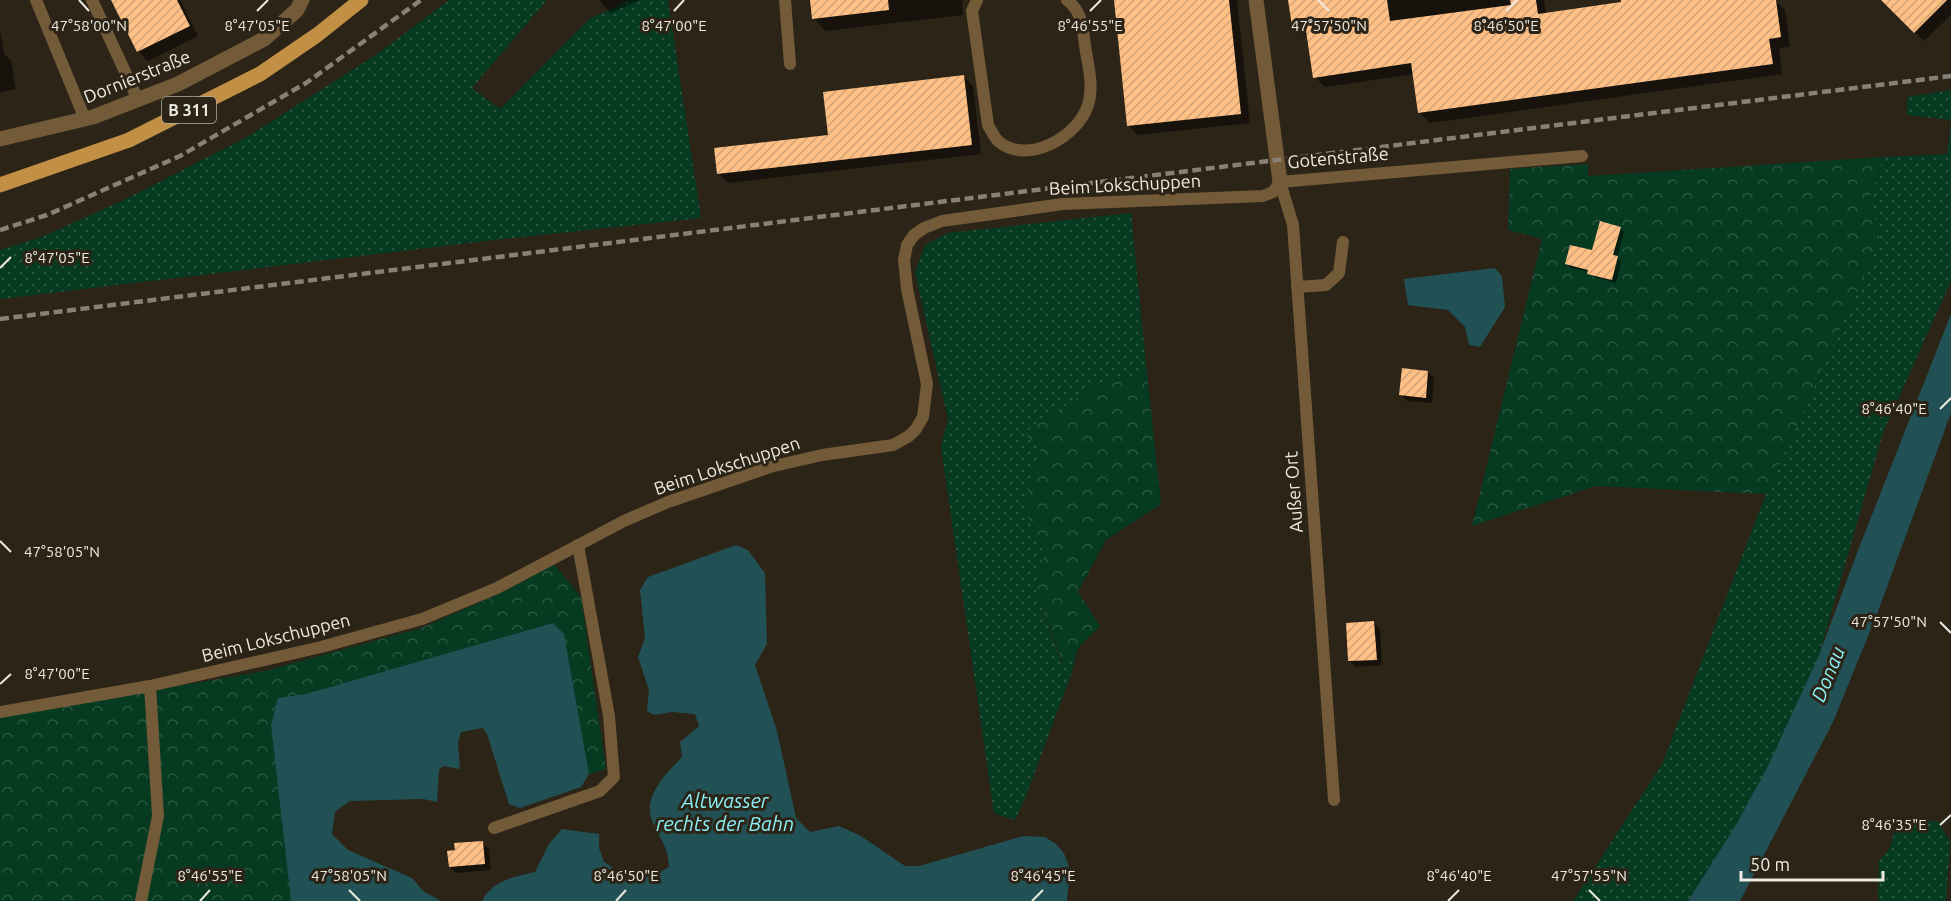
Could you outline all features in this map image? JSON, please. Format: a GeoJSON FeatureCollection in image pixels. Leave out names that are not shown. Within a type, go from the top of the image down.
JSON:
{"type":"FeatureCollection","features":[{"type":"Feature","properties":{"kind":"main road","name":"B 311"},"geometry":{"type":"LineString","coordinates":[[0,185],[129,140],[260,74],[317,35],[361,0]]}},
{"type":"Feature","properties":{"kind":"street","name":"Dornierstraße"},"geometry":{"type":"LineString","coordinates":[[0,139],[85,119],[178,84],[264,39],[297,10],[302,0]]}},
{"type":"Feature","properties":{"kind":"street","name":"Gotenstraße"},"geometry":{"type":"LineString","coordinates":[[1256,0],[1275,129],[1280,182]]}},
{"type":"Feature","properties":{"kind":"lane"},"geometry":{"type":"LineString","coordinates":[[36,0],[85,119]]}},
{"type":"Feature","properties":{"kind":"lane"},"geometry":{"type":"LineString","coordinates":[[92,0],[138,100]]}},
{"type":"Feature","properties":{"kind":"lane"},"geometry":{"type":"LineString","coordinates":[[785,0],[790,64]]}},
{"type":"Feature","properties":{"kind":"lane"},"geometry":{"type":"LineString","coordinates":[[977,0],[972,11],[988,125],[998,141],[1013,149],[1033,150],[1050,144],[1067,134],[1080,121],[1088,107],[1091,92],[1082,23],[1074,5],[1067,0]]}},
{"type":"Feature","properties":{"kind":"lane","name":"Gotenstraße"},"geometry":{"type":"LineString","coordinates":[[1280,182],[1582,156]]}},
{"type":"Feature","properties":{"kind":"lane","name":"Außer Ort"},"geometry":{"type":"LineString","coordinates":[[1280,182],[1293,225],[1334,800]]}},
{"type":"Feature","properties":{"kind":"lane","name":"Beim Lokschuppen"},"geometry":{"type":"LineString","coordinates":[[0,712],[150,686],[321,647],[422,619],[497,588],[624,521],[668,502],[770,467],[822,455],[893,445],[909,436],[923,417],[927,384],[907,289],[904,260],[907,245],[914,235],[924,228],[942,221],[1063,204],[1263,196],[1273,192],[1280,182]]}},
{"type":"Feature","properties":{"kind":"lane"},"geometry":{"type":"LineString","coordinates":[[1297,287],[1326,285],[1339,273],[1342,242]]}},
{"type":"Feature","properties":{"kind":"lane"},"geometry":{"type":"LineString","coordinates":[[494,828],[600,790],[614,777],[609,716],[578,545]]}},
{"type":"Feature","properties":{"kind":"lane"},"geometry":{"type":"LineString","coordinates":[[141,901],[158,816],[150,686]]}},
{"type":"Feature","properties":{"kind":"green space"},"geometry":{"type":"Polygon","coordinates":[[[449,0],[547,0],[472,88],[500,109],[589,19],[630,0],[668,0],[701,218],[494,240],[0,299],[0,250],[44,236],[128,198],[247,137],[377,54],[449,0]]]}},
{"type":"Feature","properties":{"kind":"green space"},"geometry":{"type":"Polygon","coordinates":[[[1951,90],[1951,120],[1907,115],[1907,97],[1951,90]]]}},
{"type":"Feature","properties":{"kind":"green space"},"geometry":{"type":"Polygon","coordinates":[[[1951,122],[1951,281],[1883,433],[1819,655],[1768,766],[1736,825],[1688,901],[1573,901],[1662,764],[1766,494],[1880,240],[1870,197],[1884,157],[1947,154],[1951,122]]]}},
{"type":"Feature","properties":{"kind":"green space"},"geometry":{"type":"Polygon","coordinates":[[[1884,157],[1870,197],[1880,240],[1766,494],[1596,486],[1472,526],[1542,239],[1508,230],[1510,169],[1588,164],[1588,176],[1884,157]]]}},
{"type":"Feature","properties":{"kind":"green space"},"geometry":{"type":"Polygon","coordinates":[[[1131,213],[1147,373],[1098,384],[1040,449],[1024,508],[1044,554],[1035,587],[1062,663],[1078,647],[1072,672],[1015,820],[994,813],[941,447],[948,419],[915,273],[925,245],[948,233],[1131,213]]]}},
{"type":"Feature","properties":{"kind":"green space"},"geometry":{"type":"Polygon","coordinates":[[[1147,373],[1161,504],[1106,540],[1078,592],[1100,626],[1063,663],[1035,587],[1044,554],[1024,508],[1040,449],[1024,433],[1098,384],[1147,373]]]}},
{"type":"Feature","properties":{"kind":"green space"},"geometry":{"type":"Polygon","coordinates":[[[554,564],[581,597],[606,769],[589,774],[564,634],[306,694],[278,698],[271,725],[291,901],[0,901],[0,717],[265,671],[421,628],[501,593],[554,564]]]}},
{"type":"Feature","properties":{"kind":"green space"},"geometry":{"type":"Polygon","coordinates":[[[1897,821],[1938,821],[1950,842],[1946,901],[1878,901],[1879,861],[1890,848],[1897,821]]]}},
{"type":"Feature","properties":{"kind":"water"},"geometry":{"type":"Polygon","coordinates":[[[1495,268],[1502,276],[1505,307],[1480,347],[1469,345],[1465,327],[1448,310],[1408,305],[1404,279],[1495,268]]]}},
{"type":"Feature","properties":{"kind":"water","name":"Donau"},"geometry":{"type":"Polygon","coordinates":[[[1951,314],[1951,413],[1877,614],[1833,722],[1740,901],[1688,901],[1736,825],[1768,766],[1819,655],[1951,314]]]}},
{"type":"Feature","properties":{"kind":"water","name":"Altwasser rechts der Bahn"},"geometry":{"type":"Polygon","coordinates":[[[736,545],[748,550],[765,573],[767,644],[755,665],[777,731],[796,818],[810,832],[839,826],[861,836],[905,866],[919,866],[1023,836],[1045,837],[1064,853],[1070,870],[1067,901],[482,901],[498,884],[535,872],[549,844],[562,829],[599,834],[599,848],[604,862],[622,873],[660,872],[669,867],[666,849],[653,823],[650,804],[657,787],[682,757],[680,742],[699,726],[695,714],[672,712],[654,715],[647,711],[649,690],[638,657],[645,638],[640,590],[648,577],[736,545]]]}},
{"type":"Feature","properties":{"kind":"water"},"geometry":{"type":"Polygon","coordinates":[[[553,623],[564,634],[589,774],[581,787],[520,808],[509,804],[487,734],[483,728],[461,732],[458,743],[460,769],[443,766],[439,770],[437,802],[423,799],[350,801],[335,812],[332,834],[348,850],[412,878],[423,891],[441,901],[291,901],[271,725],[278,698],[306,694],[553,623]]]}},
{"type":"Feature","properties":{"kind":"building"},"geometry":{"type":"Polygon","coordinates":[[[111,0],[177,0],[190,26],[137,52],[111,0]]]}},
{"type":"Feature","properties":{"kind":"building"},"geometry":{"type":"Polygon","coordinates":[[[810,0],[888,0],[889,10],[812,19],[810,0]]]}},
{"type":"Feature","properties":{"kind":"building"},"geometry":{"type":"Polygon","coordinates":[[[1114,0],[1229,0],[1241,114],[1127,126],[1114,0]]]}},
{"type":"Feature","properties":{"kind":"building"},"geometry":{"type":"Polygon","coordinates":[[[1288,0],[1387,0],[1390,21],[1511,5],[1510,0],[1536,0],[1538,14],[1621,2],[1621,0],[1776,0],[1781,37],[1769,39],[1773,64],[1418,113],[1411,63],[1313,78],[1305,24],[1292,26],[1288,0]]]}},
{"type":"Feature","properties":{"kind":"building"},"geometry":{"type":"Polygon","coordinates":[[[1881,0],[1947,0],[1914,33],[1881,0]]]}},
{"type":"Feature","properties":{"kind":"building"},"geometry":{"type":"Polygon","coordinates":[[[964,75],[972,145],[717,174],[714,148],[828,135],[823,92],[964,75]]]}},
{"type":"Feature","properties":{"kind":"building"},"geometry":{"type":"Polygon","coordinates":[[[1600,221],[1621,227],[1613,255],[1618,256],[1612,280],[1587,274],[1588,270],[1565,264],[1570,245],[1592,250],[1600,221]]]}},
{"type":"Feature","properties":{"kind":"building"},"geometry":{"type":"Polygon","coordinates":[[[1402,368],[1428,371],[1426,398],[1399,395],[1402,368]]]}},
{"type":"Feature","properties":{"kind":"building"},"geometry":{"type":"Polygon","coordinates":[[[1374,621],[1377,660],[1348,661],[1346,623],[1374,621]]]}},
{"type":"Feature","properties":{"kind":"building"},"geometry":{"type":"Polygon","coordinates":[[[483,841],[485,864],[449,867],[447,851],[455,850],[454,843],[483,841]]]}},
{"type":"Feature","properties":{"kind":"railway"},"geometry":{"type":"LineString","coordinates":[[0,230],[47,215],[180,156],[306,83],[421,0]]}},
{"type":"Feature","properties":{"kind":"railway"},"geometry":{"type":"LineString","coordinates":[[0,319],[1951,76]]}}]}
